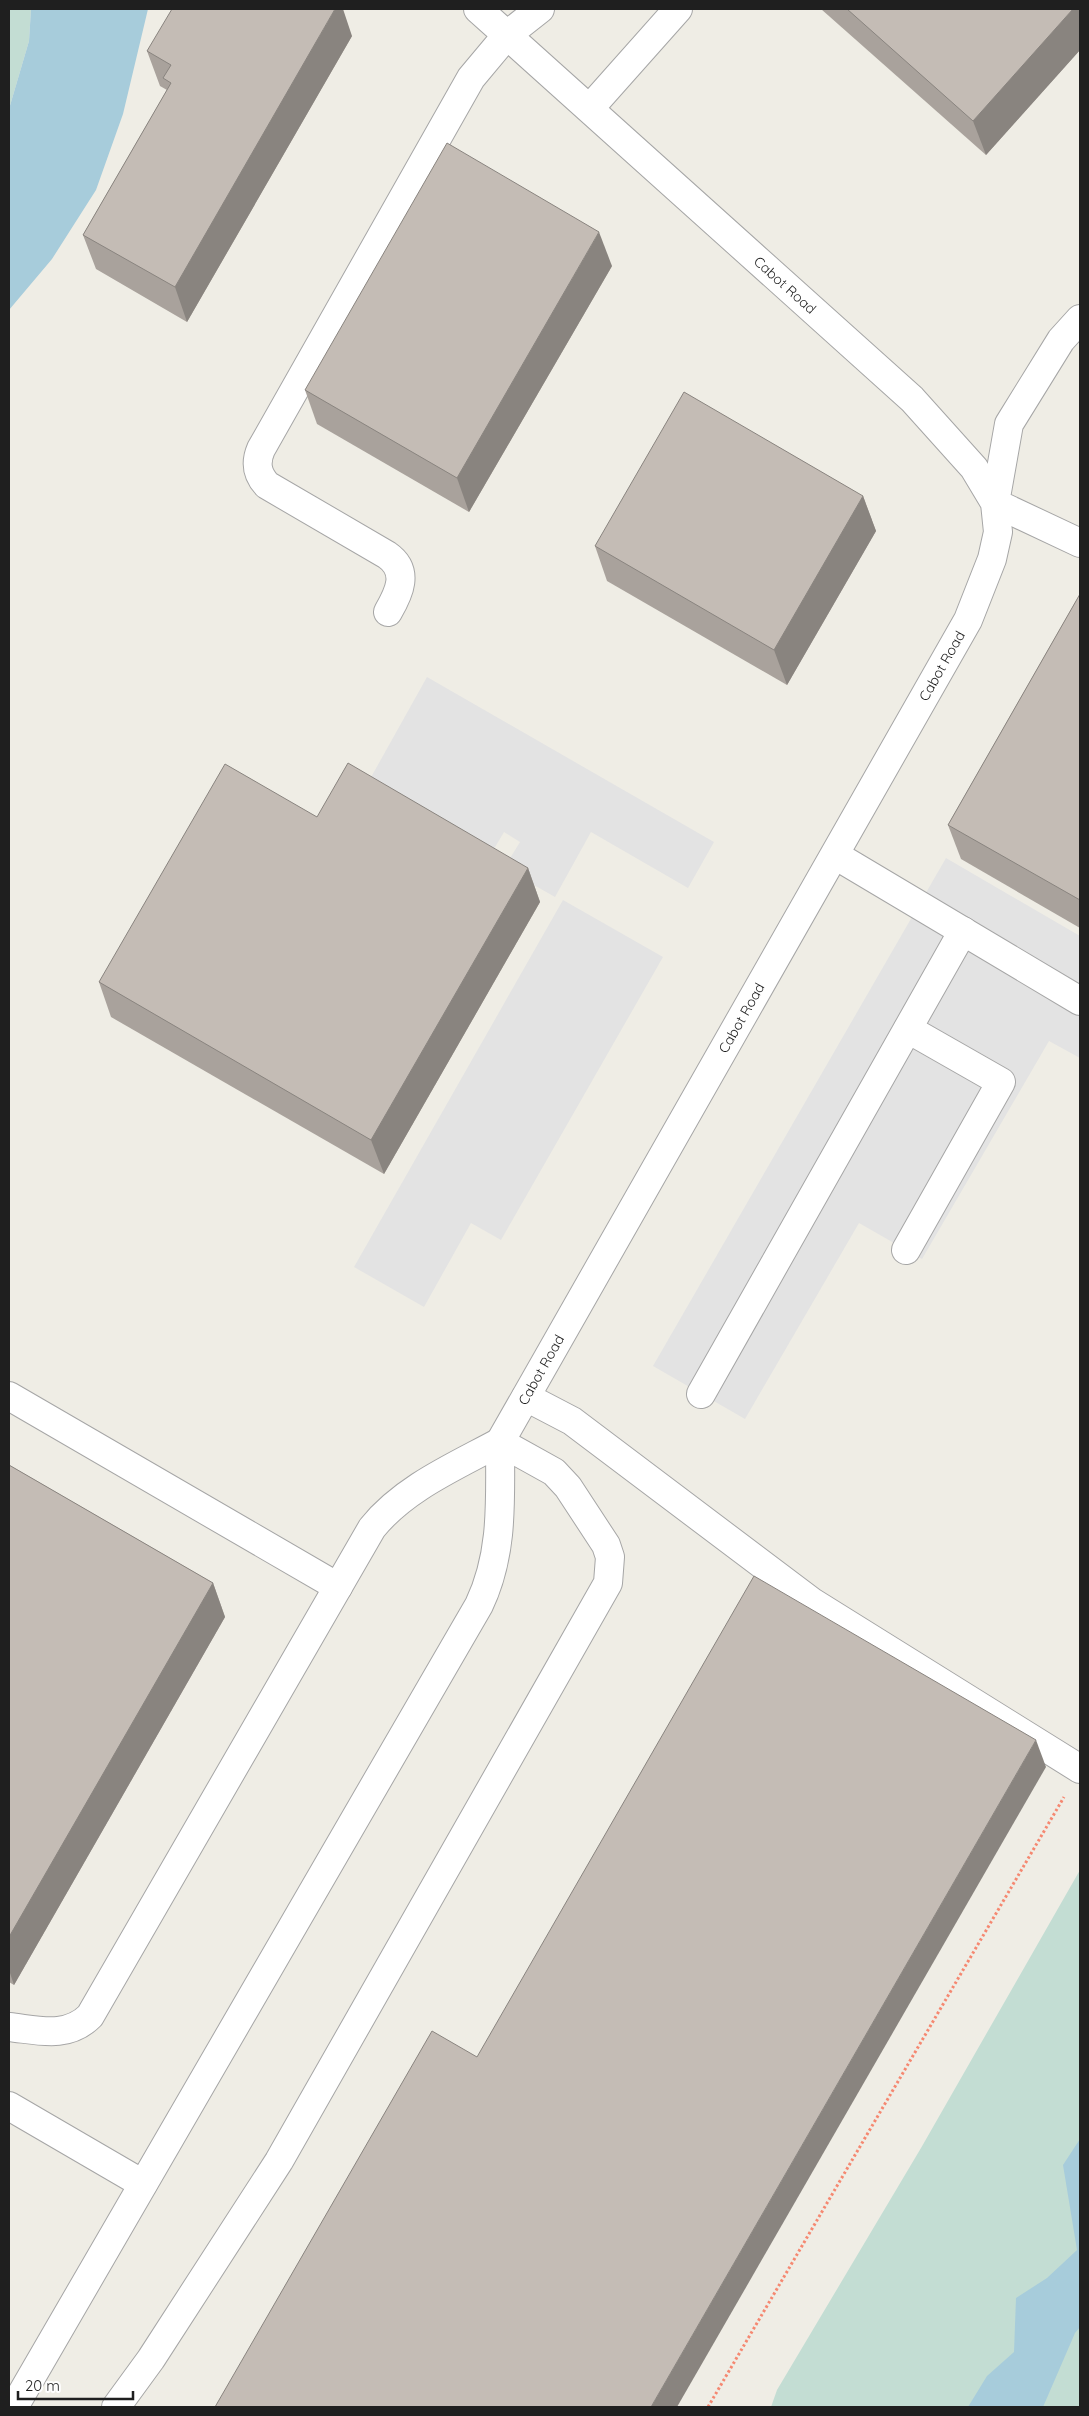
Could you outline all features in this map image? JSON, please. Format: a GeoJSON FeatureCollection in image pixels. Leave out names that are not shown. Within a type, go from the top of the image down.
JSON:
{"type":"FeatureCollection","features":[{"type":"Feature","properties":{"kind":"street","name":"Cabot Road"},"geometry":{"type":"LineString","coordinates":[[478,9],[912,399],[974,468],[995,503],[998,532],[992,559],[975,603],[835,855],[500,1442]]}},
{"type":"Feature","properties":{"kind":"street"},"geometry":{"type":"LineString","coordinates":[[388,612],[401,584],[401,573],[396,563],[387,555],[267,485],[258,471],[258,460],[261,450],[471,78],[507,35],[540,9]]}},
{"type":"Feature","properties":{"kind":"street"},"geometry":{"type":"LineString","coordinates":[[590,108],[678,9]]}},
{"type":"Feature","properties":{"kind":"street"},"geometry":{"type":"LineString","coordinates":[[1080,319],[1061,340],[1009,424],[995,503],[1080,543]]}},
{"type":"Feature","properties":{"kind":"street"},"geometry":{"type":"LineString","coordinates":[[835,855],[1080,1001]]}},
{"type":"Feature","properties":{"kind":"street"},"geometry":{"type":"LineString","coordinates":[[700,1394],[963,931]]}},
{"type":"Feature","properties":{"kind":"street"},"geometry":{"type":"LineString","coordinates":[[906,1250],[1001,1082],[908,1029]]}},
{"type":"Feature","properties":{"kind":"street"},"geometry":{"type":"LineString","coordinates":[[9,1396],[338,1587]]}},
{"type":"Feature","properties":{"kind":"street"},"geometry":{"type":"LineString","coordinates":[[526,1397],[572,1421],[812,1602],[1080,1769]]}},
{"type":"Feature","properties":{"kind":"street"},"geometry":{"type":"LineString","coordinates":[[9,2027],[59,2032],[76,2027],[90,2016],[377,1522],[427,1482],[500,1442]]}},
{"type":"Feature","properties":{"kind":"street"},"geometry":{"type":"LineString","coordinates":[[116,2407],[151,2359],[292,2138],[608,1583],[610,1557],[606,1545],[568,1487],[554,1472],[500,1442]]}},
{"type":"Feature","properties":{"kind":"street"},"geometry":{"type":"LineString","coordinates":[[14,2407],[479,1605],[488,1587],[497,1548],[500,1518],[500,1442]]}},
{"type":"Feature","properties":{"kind":"street"},"geometry":{"type":"LineString","coordinates":[[9,2106],[143,2184]]}},
{"type":"Feature","properties":{"kind":"path"},"geometry":{"type":"LineString","coordinates":[[708,2407],[1080,1769]]}},
{"type":"Feature","properties":{"kind":"green space"},"geometry":{"type":"Polygon","coordinates":[[[9,9],[31,9],[29,41],[9,109],[9,9]]]}},
{"type":"Feature","properties":{"kind":"green space"},"geometry":{"type":"Polygon","coordinates":[[[1080,1870],[1080,2407],[771,2407],[777,2390],[921,2148],[1080,1870]]]}},
{"type":"Feature","properties":{"kind":"shaded area"},"geometry":{"type":"Polygon","coordinates":[[[427,677],[714,842],[688,888],[591,832],[555,897],[504,868],[520,842],[504,832],[488,859],[365,788],[427,677]]]}},
{"type":"Feature","properties":{"kind":"shaded area"},"geometry":{"type":"Polygon","coordinates":[[[946,858],[1080,936],[1080,1058],[1049,1041],[922,1259],[859,1223],[745,1419],[653,1366],[946,858]]]}},
{"type":"Feature","properties":{"kind":"shaded area"},"geometry":{"type":"Polygon","coordinates":[[[563,900],[663,957],[501,1240],[471,1223],[424,1307],[354,1267],[563,900]]]}},
{"type":"Feature","properties":{"kind":"water"},"geometry":{"type":"Polygon","coordinates":[[[31,9],[148,9],[123,114],[96,190],[52,259],[9,310],[9,109],[29,41],[31,9]]]}},
{"type":"Feature","properties":{"kind":"water"},"geometry":{"type":"Polygon","coordinates":[[[1080,2139],[1080,2327],[1075,2333],[1043,2407],[968,2407],[987,2376],[1014,2352],[1016,2298],[1047,2278],[1077,2250],[1063,2165],[1080,2139]]]}},
{"type":"Feature","properties":{"kind":"building"},"geometry":{"type":"Polygon","coordinates":[[[172,9],[335,9],[175,287],[83,235],[171,83],[163,78],[171,65],[147,51],[172,9]]]}},
{"type":"Feature","properties":{"kind":"building"},"geometry":{"type":"Polygon","coordinates":[[[847,9],[1073,9],[973,121],[847,9]]]}},
{"type":"Feature","properties":{"kind":"building"},"geometry":{"type":"Polygon","coordinates":[[[447,143],[599,232],[457,478],[305,390],[447,143]]]}},
{"type":"Feature","properties":{"kind":"building"},"geometry":{"type":"Polygon","coordinates":[[[684,392],[863,496],[774,650],[595,546],[684,392]]]}},
{"type":"Feature","properties":{"kind":"building"},"geometry":{"type":"Polygon","coordinates":[[[1080,594],[1080,900],[948,825],[1080,594]]]}},
{"type":"Feature","properties":{"kind":"building"},"geometry":{"type":"Polygon","coordinates":[[[348,763],[528,868],[371,1140],[99,982],[225,764],[317,817],[348,763]]]}},
{"type":"Feature","properties":{"kind":"building"},"geometry":{"type":"Polygon","coordinates":[[[9,1465],[213,1583],[9,1937],[9,1465]]]}},
{"type":"Feature","properties":{"kind":"building"},"geometry":{"type":"Polygon","coordinates":[[[754,1576],[1036,1740],[651,2407],[215,2407],[432,2031],[477,2057],[754,1576]]]}}]}
